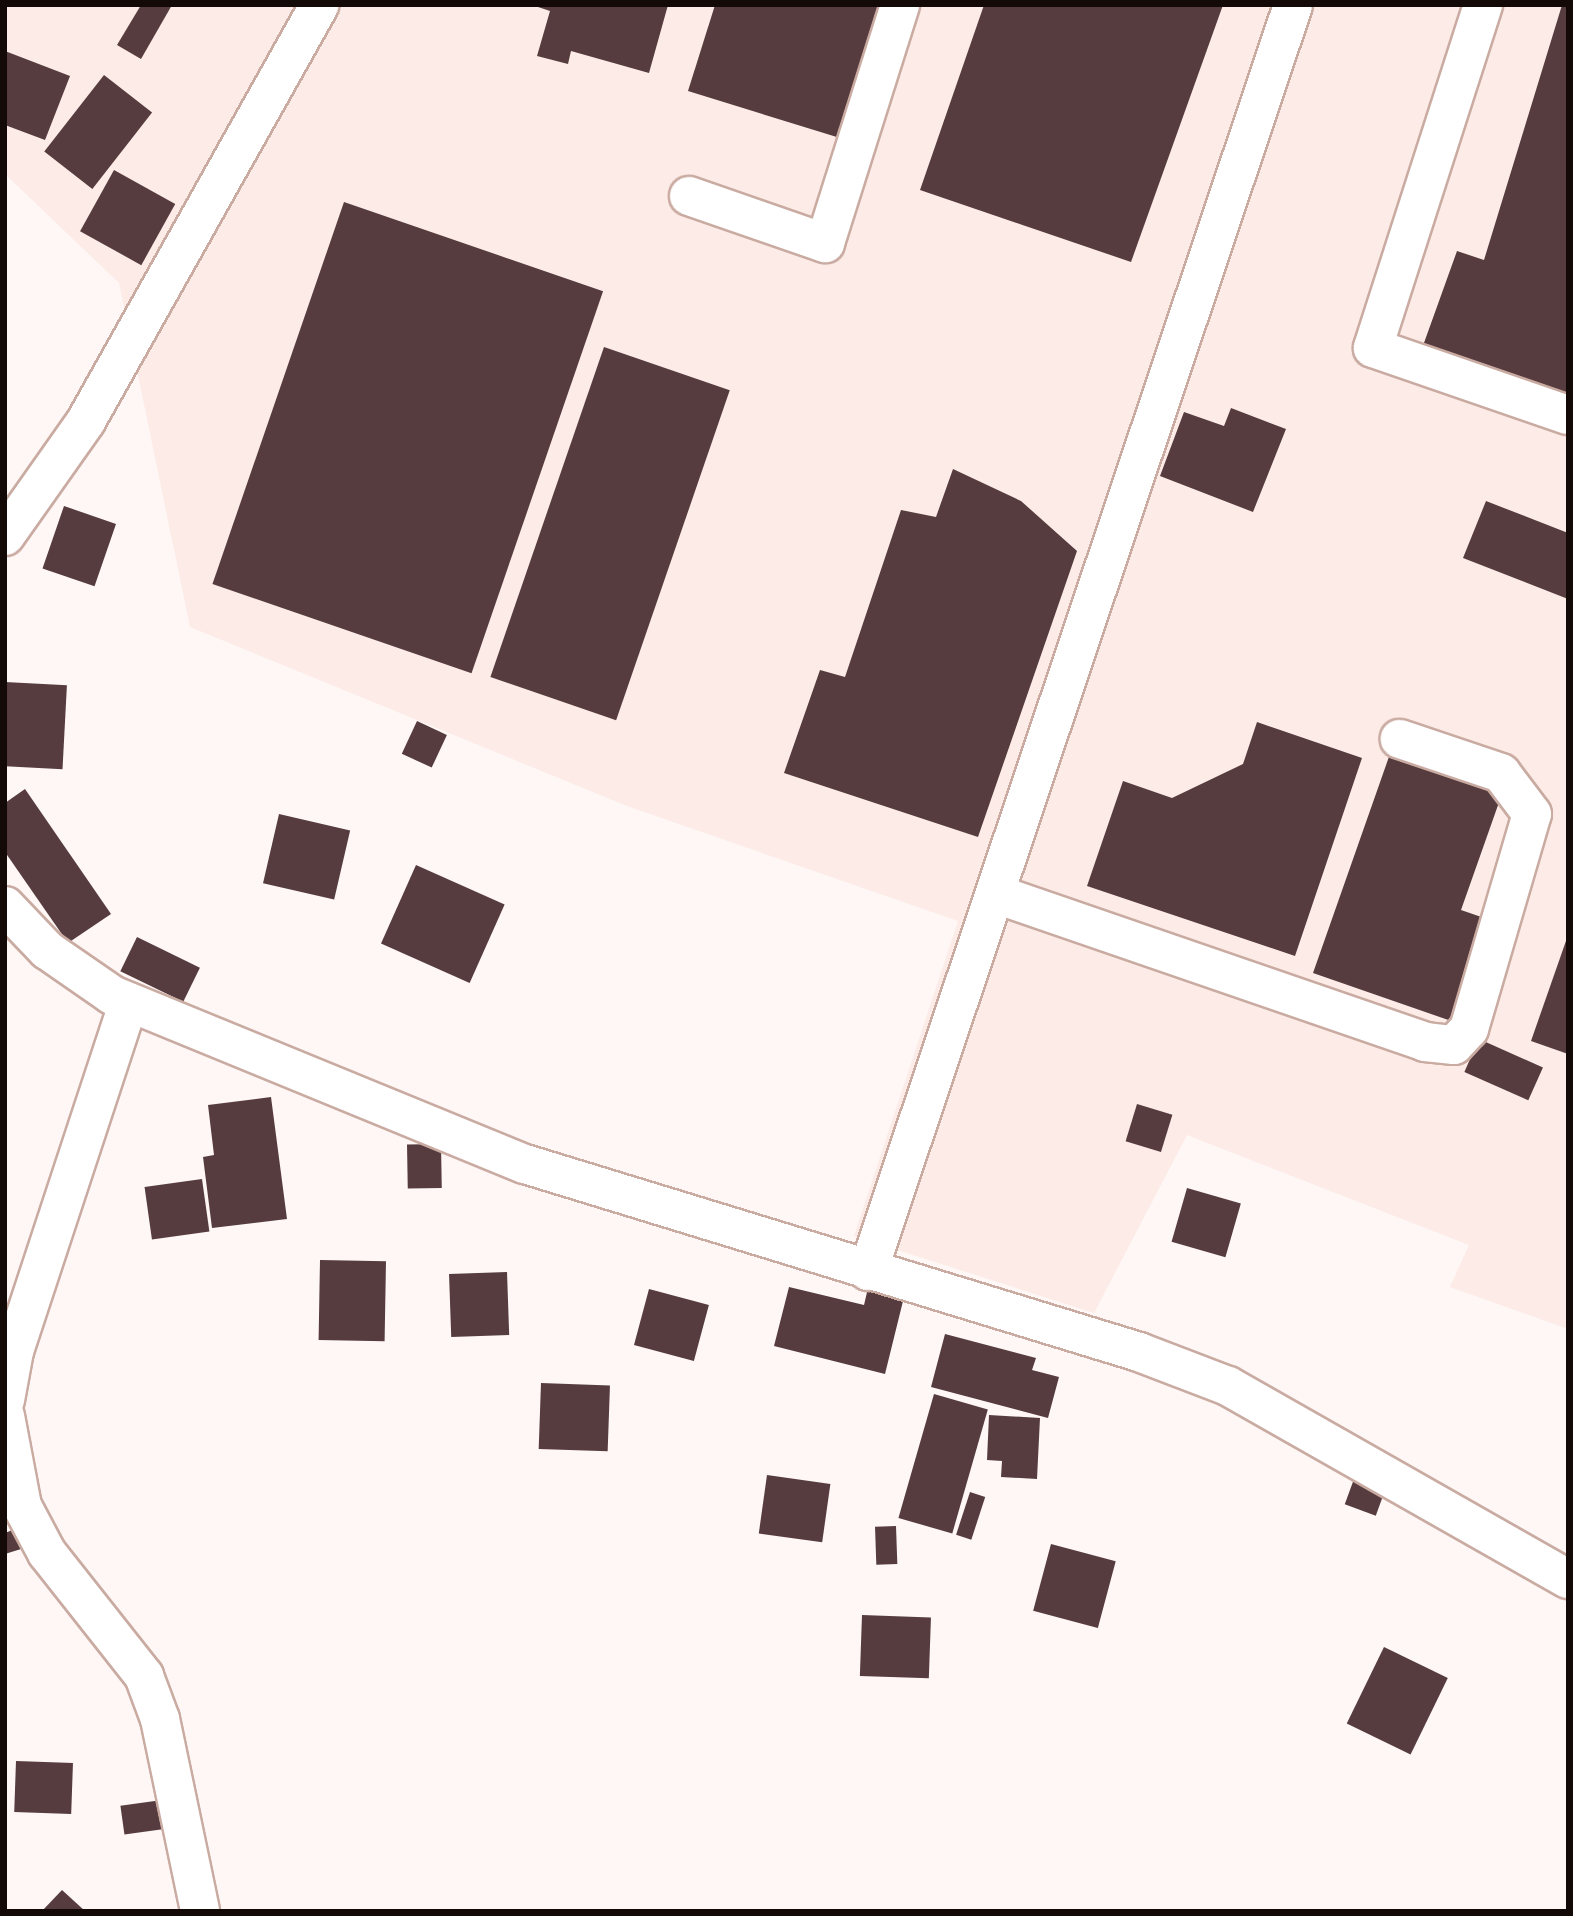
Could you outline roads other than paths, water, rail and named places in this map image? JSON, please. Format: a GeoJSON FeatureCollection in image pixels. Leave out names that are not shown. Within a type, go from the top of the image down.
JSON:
{"type":"FeatureCollection","features":[{"type":"Feature","properties":{"kind":"street"},"geometry":{"type":"LineString","coordinates":[[5,536],[86,421],[320,5]]}},
{"type":"Feature","properties":{"kind":"street"},"geometry":{"type":"LineString","coordinates":[[689,196],[825,243],[900,5]]}},
{"type":"Feature","properties":{"kind":"street"},"geometry":{"type":"LineString","coordinates":[[868,1271],[1293,5]]}},
{"type":"Feature","properties":{"kind":"street"},"geometry":{"type":"LineString","coordinates":[[1483,5],[1373,348],[1568,415]]}},
{"type":"Feature","properties":{"kind":"street"},"geometry":{"type":"LineString","coordinates":[[996,894],[1425,1042],[1454,1045],[1469,1029],[1532,814],[1501,773],[1400,739]]}},
{"type":"Feature","properties":{"kind":"street"},"geometry":{"type":"LineString","coordinates":[[5,906],[47,950],[129,1002],[525,1164],[1139,1352],[1228,1387],[1568,1578]]}},
{"type":"Feature","properties":{"kind":"street"},"geometry":{"type":"LineString","coordinates":[[5,1400],[14,1351],[129,1002]]}},
{"type":"Feature","properties":{"kind":"street"},"geometry":{"type":"LineString","coordinates":[[5,1416],[22,1506],[47,1553],[144,1676],[160,1719],[200,1911]]}}]}
